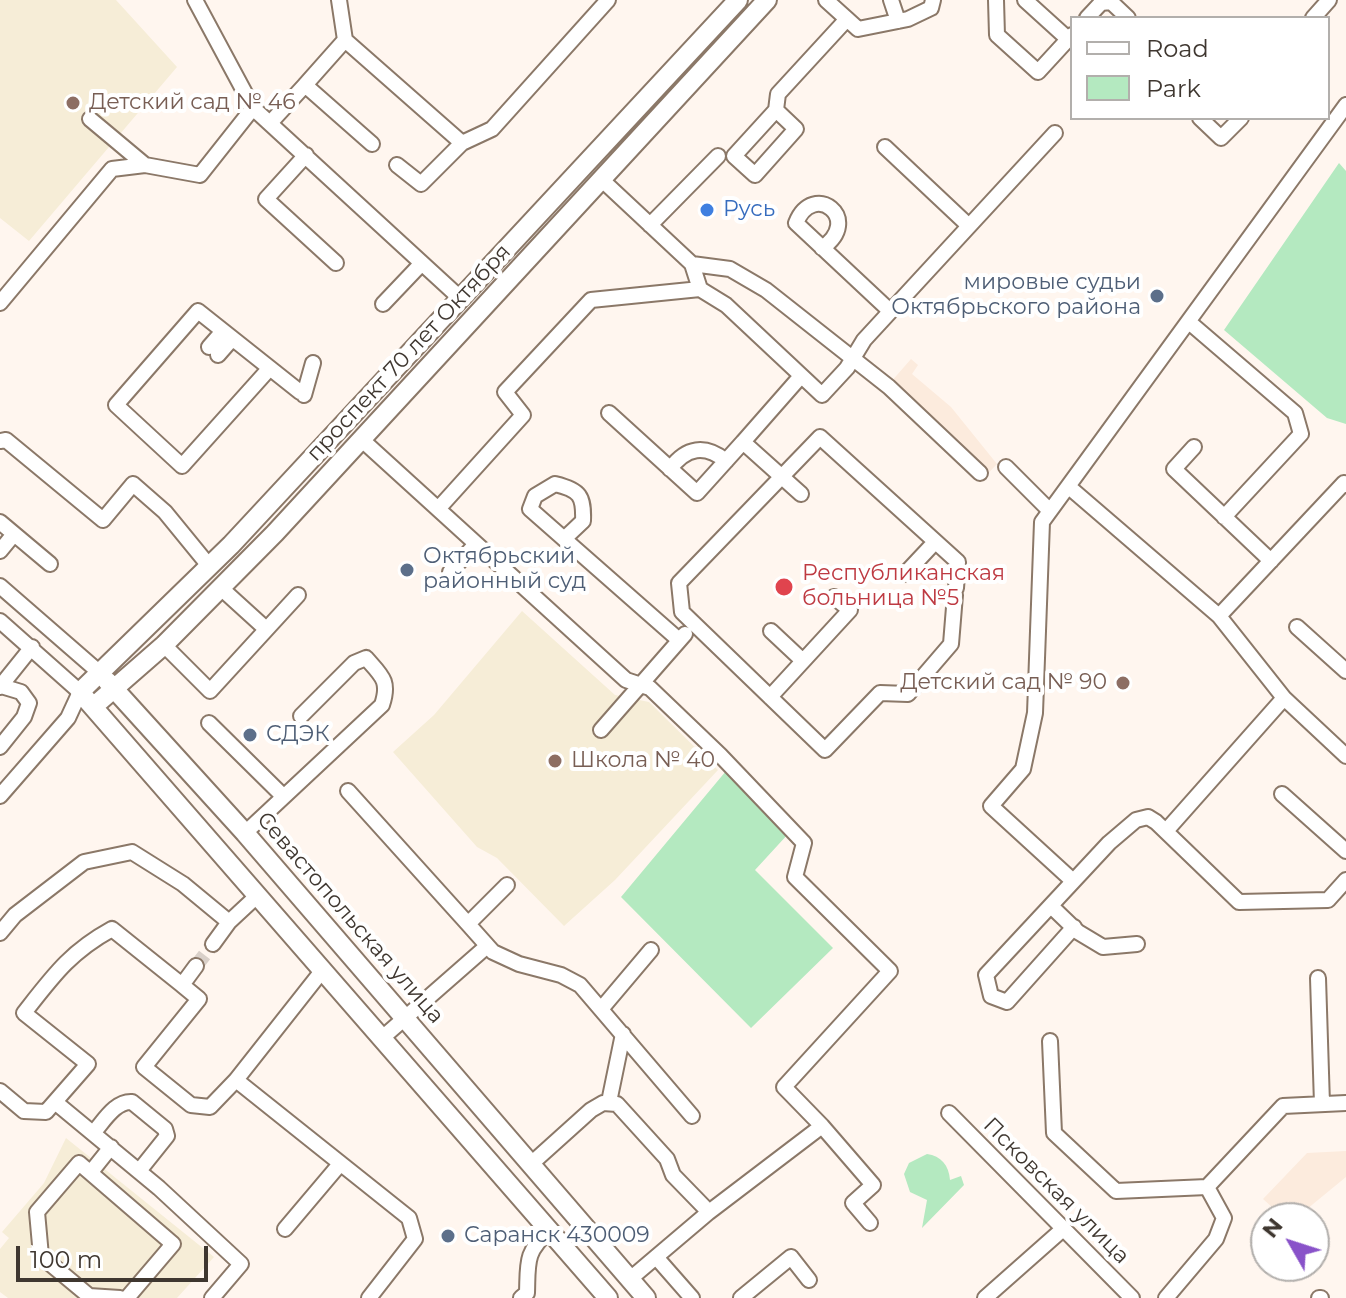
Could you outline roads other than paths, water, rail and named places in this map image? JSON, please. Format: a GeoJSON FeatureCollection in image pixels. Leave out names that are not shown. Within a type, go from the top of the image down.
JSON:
{"type":"FeatureCollection","features":[{"type":"Feature","properties":{"kind":"main road","name":"проспект 70 лет Октября"},"geometry":{"type":"LineString","coordinates":[[80,692],[210,567],[738,0]]}},
{"type":"Feature","properties":{"kind":"main road","name":"проспект 70 лет Октября"},"geometry":{"type":"LineString","coordinates":[[93,707],[222,589],[767,0]]}},
{"type":"Feature","properties":{"kind":"main road"},"geometry":{"type":"LineString","coordinates":[[585,165],[601,179]]}},
{"type":"Feature","properties":{"kind":"main road"},"geometry":{"type":"LineString","coordinates":[[460,298],[478,314]]}},
{"type":"Feature","properties":{"kind":"main road"},"geometry":{"type":"LineString","coordinates":[[339,427],[361,439]]}},
{"type":"Feature","properties":{"kind":"main road","name":"Севастопольская улица"},"geometry":{"type":"LineString","coordinates":[[100,673],[245,833],[646,1298]]}},
{"type":"Feature","properties":{"kind":"main road"},"geometry":{"type":"LineString","coordinates":[[80,692],[608,1298]]}},
{"type":"Feature","properties":{"kind":"street"},"geometry":{"type":"LineString","coordinates":[[195,0],[253,108],[460,298]]}},
{"type":"Feature","properties":{"kind":"street"},"geometry":{"type":"LineString","coordinates":[[339,0],[345,40],[462,143]]}},
{"type":"Feature","properties":{"kind":"street"},"geometry":{"type":"LineString","coordinates":[[397,165],[421,184],[462,143],[492,129],[608,0]]}},
{"type":"Feature","properties":{"kind":"street"},"geometry":{"type":"LineString","coordinates":[[826,0],[858,29],[898,21],[931,8],[933,0]]}},
{"type":"Feature","properties":{"kind":"street"},"geometry":{"type":"LineString","coordinates":[[891,0],[898,21]]}},
{"type":"Feature","properties":{"kind":"street"},"geometry":{"type":"LineString","coordinates":[[996,0],[997,35],[1038,72],[1070,37],[1025,0]]}},
{"type":"Feature","properties":{"kind":"street"},"geometry":{"type":"LineString","coordinates":[[1315,16],[1329,0]]}},
{"type":"Feature","properties":{"kind":"street"},"geometry":{"type":"LineString","coordinates":[[1089,16],[1101,3],[1119,3]]}},
{"type":"Feature","properties":{"kind":"street"},"geometry":{"type":"LineString","coordinates":[[776,110],[796,129],[755,175],[734,156],[776,110],[778,94],[847,19]]}},
{"type":"Feature","properties":{"kind":"street"},"geometry":{"type":"LineString","coordinates":[[271,122],[345,40]]}},
{"type":"Feature","properties":{"kind":"street"},"geometry":{"type":"LineString","coordinates":[[305,85],[372,144]]}},
{"type":"Feature","properties":{"kind":"street"},"geometry":{"type":"LineString","coordinates":[[1073,881],[991,806],[1023,769],[1035,713],[1042,522],[1346,105]]}},
{"type":"Feature","properties":{"kind":"street"},"geometry":{"type":"LineString","coordinates":[[0,303],[112,169],[145,165],[200,175],[253,108]]}},
{"type":"Feature","properties":{"kind":"street"},"geometry":{"type":"LineString","coordinates":[[90,119],[145,165]]}},
{"type":"Feature","properties":{"kind":"street"},"geometry":{"type":"LineString","coordinates":[[1202,120],[1221,138],[1239,120]]}},
{"type":"Feature","properties":{"kind":"street"},"geometry":{"type":"LineString","coordinates":[[438,509],[523,415],[505,392],[591,300],[700,289],[726,305],[822,395],[864,340],[1055,133]]}},
{"type":"Feature","properties":{"kind":"street"},"geometry":{"type":"LineString","coordinates":[[885,147],[969,226]]}},
{"type":"Feature","properties":{"kind":"street"},"geometry":{"type":"LineString","coordinates":[[306,155],[266,199],[336,263]]}},
{"type":"Feature","properties":{"kind":"street"},"geometry":{"type":"LineString","coordinates":[[650,225],[718,156]]}},
{"type":"Feature","properties":{"kind":"street"},"geometry":{"type":"LineString","coordinates":[[601,179],[692,264],[700,289]]}},
{"type":"Feature","properties":{"kind":"street"},"geometry":{"type":"LineString","coordinates":[[822,248],[890,311]]}},
{"type":"Feature","properties":{"kind":"street"},"geometry":{"type":"LineString","coordinates":[[383,304],[422,263]]}},
{"type":"Feature","properties":{"kind":"street"},"geometry":{"type":"LineString","coordinates":[[692,264],[730,269],[754,283],[889,387],[980,473]]}},
{"type":"Feature","properties":{"kind":"street"},"geometry":{"type":"LineString","coordinates":[[269,369],[182,466],[151,430],[116,405],[198,311],[302,393],[313,363]]}},
{"type":"Feature","properties":{"kind":"street"},"geometry":{"type":"LineString","coordinates":[[1189,322],[1295,413],[1301,434],[1224,517]]}},
{"type":"Feature","properties":{"kind":"street"},"geometry":{"type":"LineString","coordinates":[[214,351],[227,335]]}},
{"type":"Feature","properties":{"kind":"street"},"geometry":{"type":"LineString","coordinates":[[609,413],[697,493],[801,376]]}},
{"type":"Feature","properties":{"kind":"street"},"geometry":{"type":"LineString","coordinates":[[820,437],[935,542],[958,562],[951,644],[908,694],[880,693],[825,750],[682,612],[679,583],[820,437]]}},
{"type":"Feature","properties":{"kind":"street"},"geometry":{"type":"LineString","coordinates":[[361,439],[626,680],[650,688],[660,698],[804,843],[795,877],[890,971],[784,1087],[873,1185],[853,1203],[870,1223]]}},
{"type":"Feature","properties":{"kind":"street"},"geometry":{"type":"LineString","coordinates":[[0,441],[6,440],[103,520],[133,484],[165,512],[210,567]]}},
{"type":"Feature","properties":{"kind":"street"},"geometry":{"type":"LineString","coordinates":[[743,442],[801,494]]}},
{"type":"Feature","properties":{"kind":"street"},"geometry":{"type":"LineString","coordinates":[[1194,447],[1174,469],[1271,561]]}},
{"type":"Feature","properties":{"kind":"street"},"geometry":{"type":"LineString","coordinates":[[670,469],[678,458],[689,451],[703,449],[716,452],[726,461]]}},
{"type":"Feature","properties":{"kind":"street"},"geometry":{"type":"LineString","coordinates":[[1006,467],[1050,511]]}},
{"type":"Feature","properties":{"kind":"street"},"geometry":{"type":"LineString","coordinates":[[1219,616],[1344,483],[1346,485]]}},
{"type":"Feature","properties":{"kind":"street"},"geometry":{"type":"LineString","coordinates":[[1069,487],[1219,616],[1284,698],[1346,756]]}},
{"type":"Feature","properties":{"kind":"street"},"geometry":{"type":"LineString","coordinates":[[0,522],[50,564]]}},
{"type":"Feature","properties":{"kind":"street"},"geometry":{"type":"LineString","coordinates":[[0,551],[14,534]]}},
{"type":"Feature","properties":{"kind":"street"},"geometry":{"type":"LineString","coordinates":[[564,539],[679,640]]}},
{"type":"Feature","properties":{"kind":"street"},"geometry":{"type":"LineString","coordinates":[[905,574],[935,542]]}},
{"type":"Feature","properties":{"kind":"street"},"geometry":{"type":"LineString","coordinates":[[450,572],[476,544]]}},
{"type":"Feature","properties":{"kind":"street","name":"Севастопольская улица"},"geometry":{"type":"LineString","coordinates":[[0,586],[100,673]]}},
{"type":"Feature","properties":{"kind":"street"},"geometry":{"type":"LineString","coordinates":[[222,589],[266,629]]}},
{"type":"Feature","properties":{"kind":"street"},"geometry":{"type":"LineString","coordinates":[[164,645],[210,691],[298,595]]}},
{"type":"Feature","properties":{"kind":"street"},"geometry":{"type":"LineString","coordinates":[[770,697],[850,610],[834,597]]}},
{"type":"Feature","properties":{"kind":"street"},"geometry":{"type":"LineString","coordinates":[[0,621],[80,692]]}},
{"type":"Feature","properties":{"kind":"street"},"geometry":{"type":"LineString","coordinates":[[601,730],[694,623]]}},
{"type":"Feature","properties":{"kind":"street"},"geometry":{"type":"LineString","coordinates":[[1297,627],[1343,662]]}},
{"type":"Feature","properties":{"kind":"street"},"geometry":{"type":"LineString","coordinates":[[771,631],[803,661]]}},
{"type":"Feature","properties":{"kind":"street"},"geometry":{"type":"LineString","coordinates":[[0,747],[24,717],[29,703],[21,692],[0,686],[32,647]]}},
{"type":"Feature","properties":{"kind":"street"},"geometry":{"type":"LineString","coordinates":[[245,833],[283,796],[386,709],[387,689],[382,675],[366,658],[354,663],[301,716]]}},
{"type":"Feature","properties":{"kind":"street","name":"проспект 70 лет Октября"},"geometry":{"type":"LineString","coordinates":[[0,796],[68,718],[80,692]]}},
{"type":"Feature","properties":{"kind":"street"},"geometry":{"type":"LineString","coordinates":[[1166,831],[1284,698]]}},
{"type":"Feature","properties":{"kind":"street","name":"проспект 70 лет Октября"},"geometry":{"type":"LineString","coordinates":[[68,718],[93,707]]}},
{"type":"Feature","properties":{"kind":"street"},"geometry":{"type":"LineString","coordinates":[[209,723],[283,796]]}},
{"type":"Feature","properties":{"kind":"street"},"geometry":{"type":"LineString","coordinates":[[348,791],[486,947],[511,961],[580,985],[692,1116]]}},
{"type":"Feature","properties":{"kind":"street"},"geometry":{"type":"LineString","coordinates":[[1282,794],[1346,851]]}},
{"type":"Feature","properties":{"kind":"street"},"geometry":{"type":"LineString","coordinates":[[1074,927],[1007,1002],[991,996],[986,975],[1109,843],[1136,820],[1148,817],[1166,831],[1239,902],[1328,900],[1346,880]]}},
{"type":"Feature","properties":{"kind":"street"},"geometry":{"type":"LineString","coordinates":[[0,933],[15,915],[84,862],[132,852],[183,884],[229,922]]}},
{"type":"Feature","properties":{"kind":"street"},"geometry":{"type":"LineString","coordinates":[[468,924],[507,885]]}},
{"type":"Feature","properties":{"kind":"street"},"geometry":{"type":"LineString","coordinates":[[213,944],[229,922],[258,895]]}},
{"type":"Feature","properties":{"kind":"street"},"geometry":{"type":"LineString","coordinates":[[1051,906],[1103,947],[1137,944]]}},
{"type":"Feature","properties":{"kind":"street"},"geometry":{"type":"LineString","coordinates":[[0,1091],[24,1111],[46,1112],[88,1064],[24,1013],[66,961],[89,942],[112,929],[199,999],[144,1067],[191,1105],[210,1107],[236,1080],[322,971]]}},
{"type":"Feature","properties":{"kind":"street"},"geometry":{"type":"LineString","coordinates":[[381,1039],[486,947]]}},
{"type":"Feature","properties":{"kind":"street"},"geometry":{"type":"LineString","coordinates":[[602,1008],[651,950]]}},
{"type":"Feature","properties":{"kind":"street"},"geometry":{"type":"LineString","coordinates":[[182,985],[196,966]]}},
{"type":"Feature","properties":{"kind":"street"},"geometry":{"type":"LineString","coordinates":[[1318,978],[1322,1104]]}},
{"type":"Feature","properties":{"kind":"street"},"geometry":{"type":"LineString","coordinates":[[609,1102],[623,1034]]}},
{"type":"Feature","properties":{"kind":"street"},"geometry":{"type":"LineString","coordinates":[[1050,1041],[1054,1133],[1116,1191],[1207,1187],[1283,1106],[1346,1103]]}},
{"type":"Feature","properties":{"kind":"street"},"geometry":{"type":"LineString","coordinates":[[236,1080],[409,1218],[415,1239],[369,1298]]}},
{"type":"Feature","properties":{"kind":"street"},"geometry":{"type":"LineString","coordinates":[[55,1102],[139,1171],[241,1264],[212,1298]]}},
{"type":"Feature","properties":{"kind":"street"},"geometry":{"type":"LineString","coordinates":[[93,1133],[118,1105],[125,1102],[132,1102],[165,1129],[167,1136],[164,1142],[139,1171]]}},
{"type":"Feature","properties":{"kind":"street"},"geometry":{"type":"LineString","coordinates":[[531,1164],[591,1110],[603,1103],[617,1104],[667,1159],[673,1175],[709,1212]]}},
{"type":"Feature","properties":{"kind":"street","name":"Псковская улица"},"geometry":{"type":"LineString","coordinates":[[949,1113],[1132,1298]]}},
{"type":"Feature","properties":{"kind":"street"},"geometry":{"type":"LineString","coordinates":[[630,1279],[709,1212],[822,1126]]}},
{"type":"Feature","properties":{"kind":"street"},"geometry":{"type":"LineString","coordinates":[[91,1172],[111,1147]]}},
{"type":"Feature","properties":{"kind":"street"},"geometry":{"type":"LineString","coordinates":[[120,1298],[89,1296],[41,1256],[37,1212],[79,1163],[173,1244],[127,1298]]}},
{"type":"Feature","properties":{"kind":"street"},"geometry":{"type":"LineString","coordinates":[[285,1229],[340,1164]]}},
{"type":"Feature","properties":{"kind":"street"},"geometry":{"type":"LineString","coordinates":[[1166,1298],[1216,1239],[1224,1218],[1207,1187]]}},
{"type":"Feature","properties":{"kind":"street"},"geometry":{"type":"LineString","coordinates":[[985,1298],[1063,1229]]}},
{"type":"Feature","properties":{"kind":"street"},"geometry":{"type":"LineString","coordinates":[[521,1298],[527,1293],[526,1263],[536,1242],[549,1231]]}},
{"type":"Feature","properties":{"kind":"street"},"geometry":{"type":"LineString","coordinates":[[656,1257],[692,1298]]}},
{"type":"Feature","properties":{"kind":"street"},"geometry":{"type":"LineString","coordinates":[[741,1298],[791,1257],[809,1280]]}},
{"type":"Feature","properties":{"kind":"tunnel"},"geometry":{"type":"LineString","coordinates":[[196,966],[213,944]]}},
{"type":"Feature","properties":{"kind":"place","name":"Детский сад № 46"},"geometry":{"type":"Point","coordinates":[73,103]}},
{"type":"Feature","properties":{"kind":"place","name":"Русь"},"geometry":{"type":"Point","coordinates":[707,210]}},
{"type":"Feature","properties":{"kind":"place","name":"мировые судьи Октябрьского района"},"geometry":{"type":"Point","coordinates":[1157,296]}},
{"type":"Feature","properties":{"kind":"place","name":"Октябрьский районный суд"},"geometry":{"type":"Point","coordinates":[407,570]}},
{"type":"Feature","properties":{"kind":"place","name":"Республиканская больница №5"},"geometry":{"type":"Point","coordinates":[784,587]}},
{"type":"Feature","properties":{"kind":"place","name":"Детский сад № 90"},"geometry":{"type":"Point","coordinates":[1123,683]}},
{"type":"Feature","properties":{"kind":"place","name":"СДЭК"},"geometry":{"type":"Point","coordinates":[250,735]}},
{"type":"Feature","properties":{"kind":"place","name":"Школа № 40"},"geometry":{"type":"Point","coordinates":[555,761]}},
{"type":"Feature","properties":{"kind":"place","name":"Саранск 430009"},"geometry":{"type":"Point","coordinates":[448,1236]}}]}
